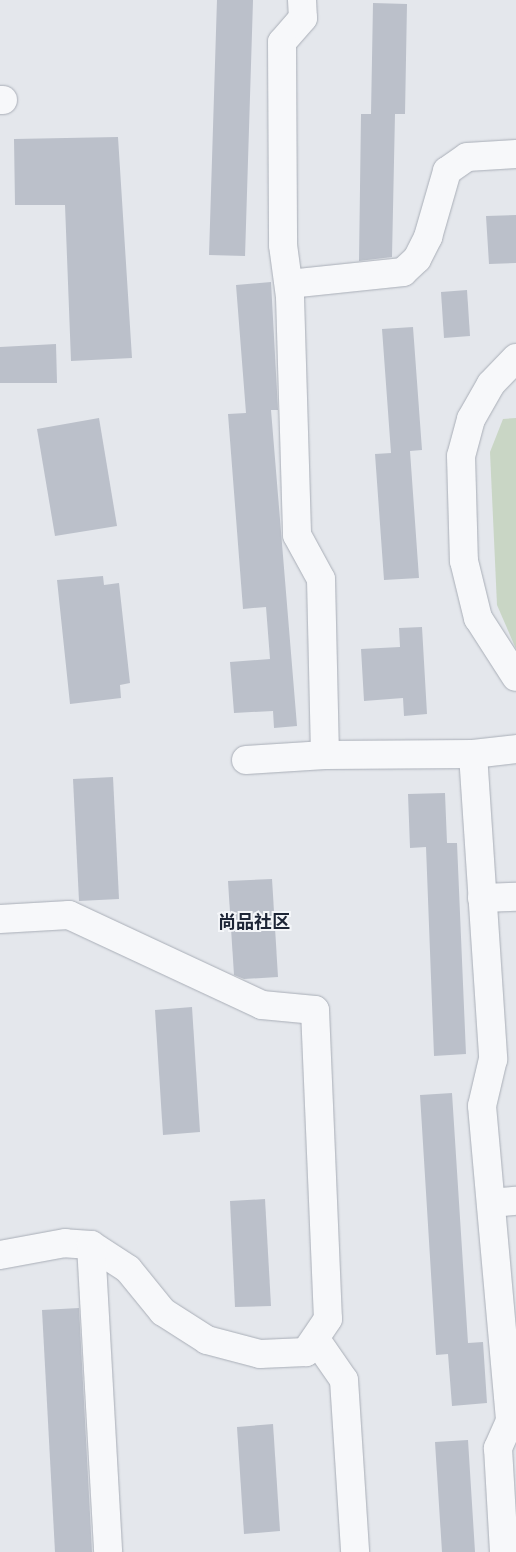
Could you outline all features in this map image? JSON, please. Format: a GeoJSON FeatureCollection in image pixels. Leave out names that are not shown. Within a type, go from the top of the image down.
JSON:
{"type":"FeatureCollection","features":[{"type":"Feature","properties":{"kind":"street"},"geometry":{"type":"LineString","coordinates":[[302,0],[303,18],[282,42],[283,245],[289,284],[297,535],[321,579],[325,755]]}},
{"type":"Feature","properties":{"kind":"street"},"geometry":{"type":"LineString","coordinates":[[289,284],[403,272],[416,259],[428,237],[448,171],[467,157],[516,154]]}},
{"type":"Feature","properties":{"kind":"street"},"geometry":{"type":"LineString","coordinates":[[516,358],[491,384],[470,419],[461,456],[464,561],[478,618],[516,677]]}},
{"type":"Feature","properties":{"kind":"street"},"geometry":{"type":"LineString","coordinates":[[246,760],[325,755],[473,754],[516,748]]}},
{"type":"Feature","properties":{"kind":"street"},"geometry":{"type":"LineString","coordinates":[[473,754],[493,1059],[482,1106],[504,1202],[513,1421],[498,1448],[504,1552]]}},
{"type":"Feature","properties":{"kind":"street"},"geometry":{"type":"LineString","coordinates":[[482,898],[516,897]]}},
{"type":"Feature","properties":{"kind":"street"},"geometry":{"type":"LineString","coordinates":[[0,919],[68,915],[262,1005],[315,1010],[328,1319],[317,1341],[306,1352],[260,1354],[207,1340],[163,1312],[128,1269],[91,1245],[65,1243],[0,1256]]}},
{"type":"Feature","properties":{"kind":"street"},"geometry":{"type":"LineString","coordinates":[[91,1245],[108,1552]]}},
{"type":"Feature","properties":{"kind":"street"},"geometry":{"type":"LineString","coordinates":[[317,1341],[344,1380],[355,1552]]}},
{"type":"Feature","properties":{"kind":"green space"},"geometry":{"type":"Polygon","coordinates":[[[516,418],[516,649],[497,605],[490,452],[503,419],[516,418]]]}},
{"type":"Feature","properties":{"kind":"building"},"geometry":{"type":"Polygon","coordinates":[[[217,0],[253,0],[245,256],[209,255],[217,0]]]}},
{"type":"Feature","properties":{"kind":"building"},"geometry":{"type":"Polygon","coordinates":[[[373,3],[407,4],[405,114],[395,114],[392,257],[359,261],[361,114],[371,114],[373,3]]]}},
{"type":"Feature","properties":{"kind":"building"},"geometry":{"type":"Polygon","coordinates":[[[118,137],[132,358],[71,361],[65,205],[15,205],[14,139],[118,137]]]}},
{"type":"Feature","properties":{"kind":"building"},"geometry":{"type":"Polygon","coordinates":[[[516,215],[516,263],[489,264],[486,216],[516,215]]]}},
{"type":"Feature","properties":{"kind":"building"},"geometry":{"type":"Polygon","coordinates":[[[271,282],[278,410],[271,410],[297,726],[274,728],[273,711],[234,713],[230,662],[270,659],[266,607],[243,609],[228,414],[246,413],[236,285],[271,282]]]}},
{"type":"Feature","properties":{"kind":"building"},"geometry":{"type":"Polygon","coordinates":[[[467,290],[470,336],[444,338],[441,292],[467,290]]]}},
{"type":"Feature","properties":{"kind":"building"},"geometry":{"type":"Polygon","coordinates":[[[413,327],[422,450],[410,451],[419,578],[384,580],[375,454],[391,453],[382,329],[413,327]]]}},
{"type":"Feature","properties":{"kind":"building"},"geometry":{"type":"Polygon","coordinates":[[[56,344],[57,383],[0,383],[0,347],[56,344]]]}},
{"type":"Feature","properties":{"kind":"building"},"geometry":{"type":"Polygon","coordinates":[[[99,418],[117,526],[55,536],[37,429],[99,418]]]}},
{"type":"Feature","properties":{"kind":"building"},"geometry":{"type":"Polygon","coordinates":[[[103,576],[104,585],[119,583],[130,683],[120,685],[121,698],[70,704],[57,580],[103,576]]]}},
{"type":"Feature","properties":{"kind":"building"},"geometry":{"type":"Polygon","coordinates":[[[422,627],[427,714],[404,716],[403,698],[364,701],[361,649],[400,647],[399,628],[422,627]]]}},
{"type":"Feature","properties":{"kind":"building"},"geometry":{"type":"Polygon","coordinates":[[[113,777],[119,899],[79,901],[73,779],[113,777]]]}},
{"type":"Feature","properties":{"kind":"building"},"geometry":{"type":"Polygon","coordinates":[[[445,793],[447,843],[457,843],[466,1054],[434,1056],[426,847],[410,848],[408,794],[445,793]]]}},
{"type":"Feature","properties":{"kind":"building"},"geometry":{"type":"Polygon","coordinates":[[[272,879],[278,977],[244,979],[234,975],[228,881],[272,879]]]}},
{"type":"Feature","properties":{"kind":"building"},"geometry":{"type":"Polygon","coordinates":[[[192,1007],[200,1132],[163,1135],[155,1010],[192,1007]]]}},
{"type":"Feature","properties":{"kind":"building"},"geometry":{"type":"Polygon","coordinates":[[[452,1093],[468,1343],[483,1342],[487,1403],[452,1406],[448,1354],[436,1355],[420,1095],[452,1093]]]}},
{"type":"Feature","properties":{"kind":"building"},"geometry":{"type":"Polygon","coordinates":[[[265,1199],[271,1306],[235,1307],[230,1201],[265,1199]]]}},
{"type":"Feature","properties":{"kind":"building"},"geometry":{"type":"Polygon","coordinates":[[[79,1308],[92,1552],[55,1552],[42,1310],[79,1308]]]}},
{"type":"Feature","properties":{"kind":"building"},"geometry":{"type":"Polygon","coordinates":[[[273,1424],[280,1531],[244,1534],[237,1427],[273,1424]]]}},
{"type":"Feature","properties":{"kind":"building"},"geometry":{"type":"Polygon","coordinates":[[[468,1440],[475,1552],[442,1552],[435,1442],[468,1440]]]}},
{"type":"Feature","properties":{"kind":"district","name":"尚品社区"},"geometry":{"type":"Point","coordinates":[254,922]}}]}
